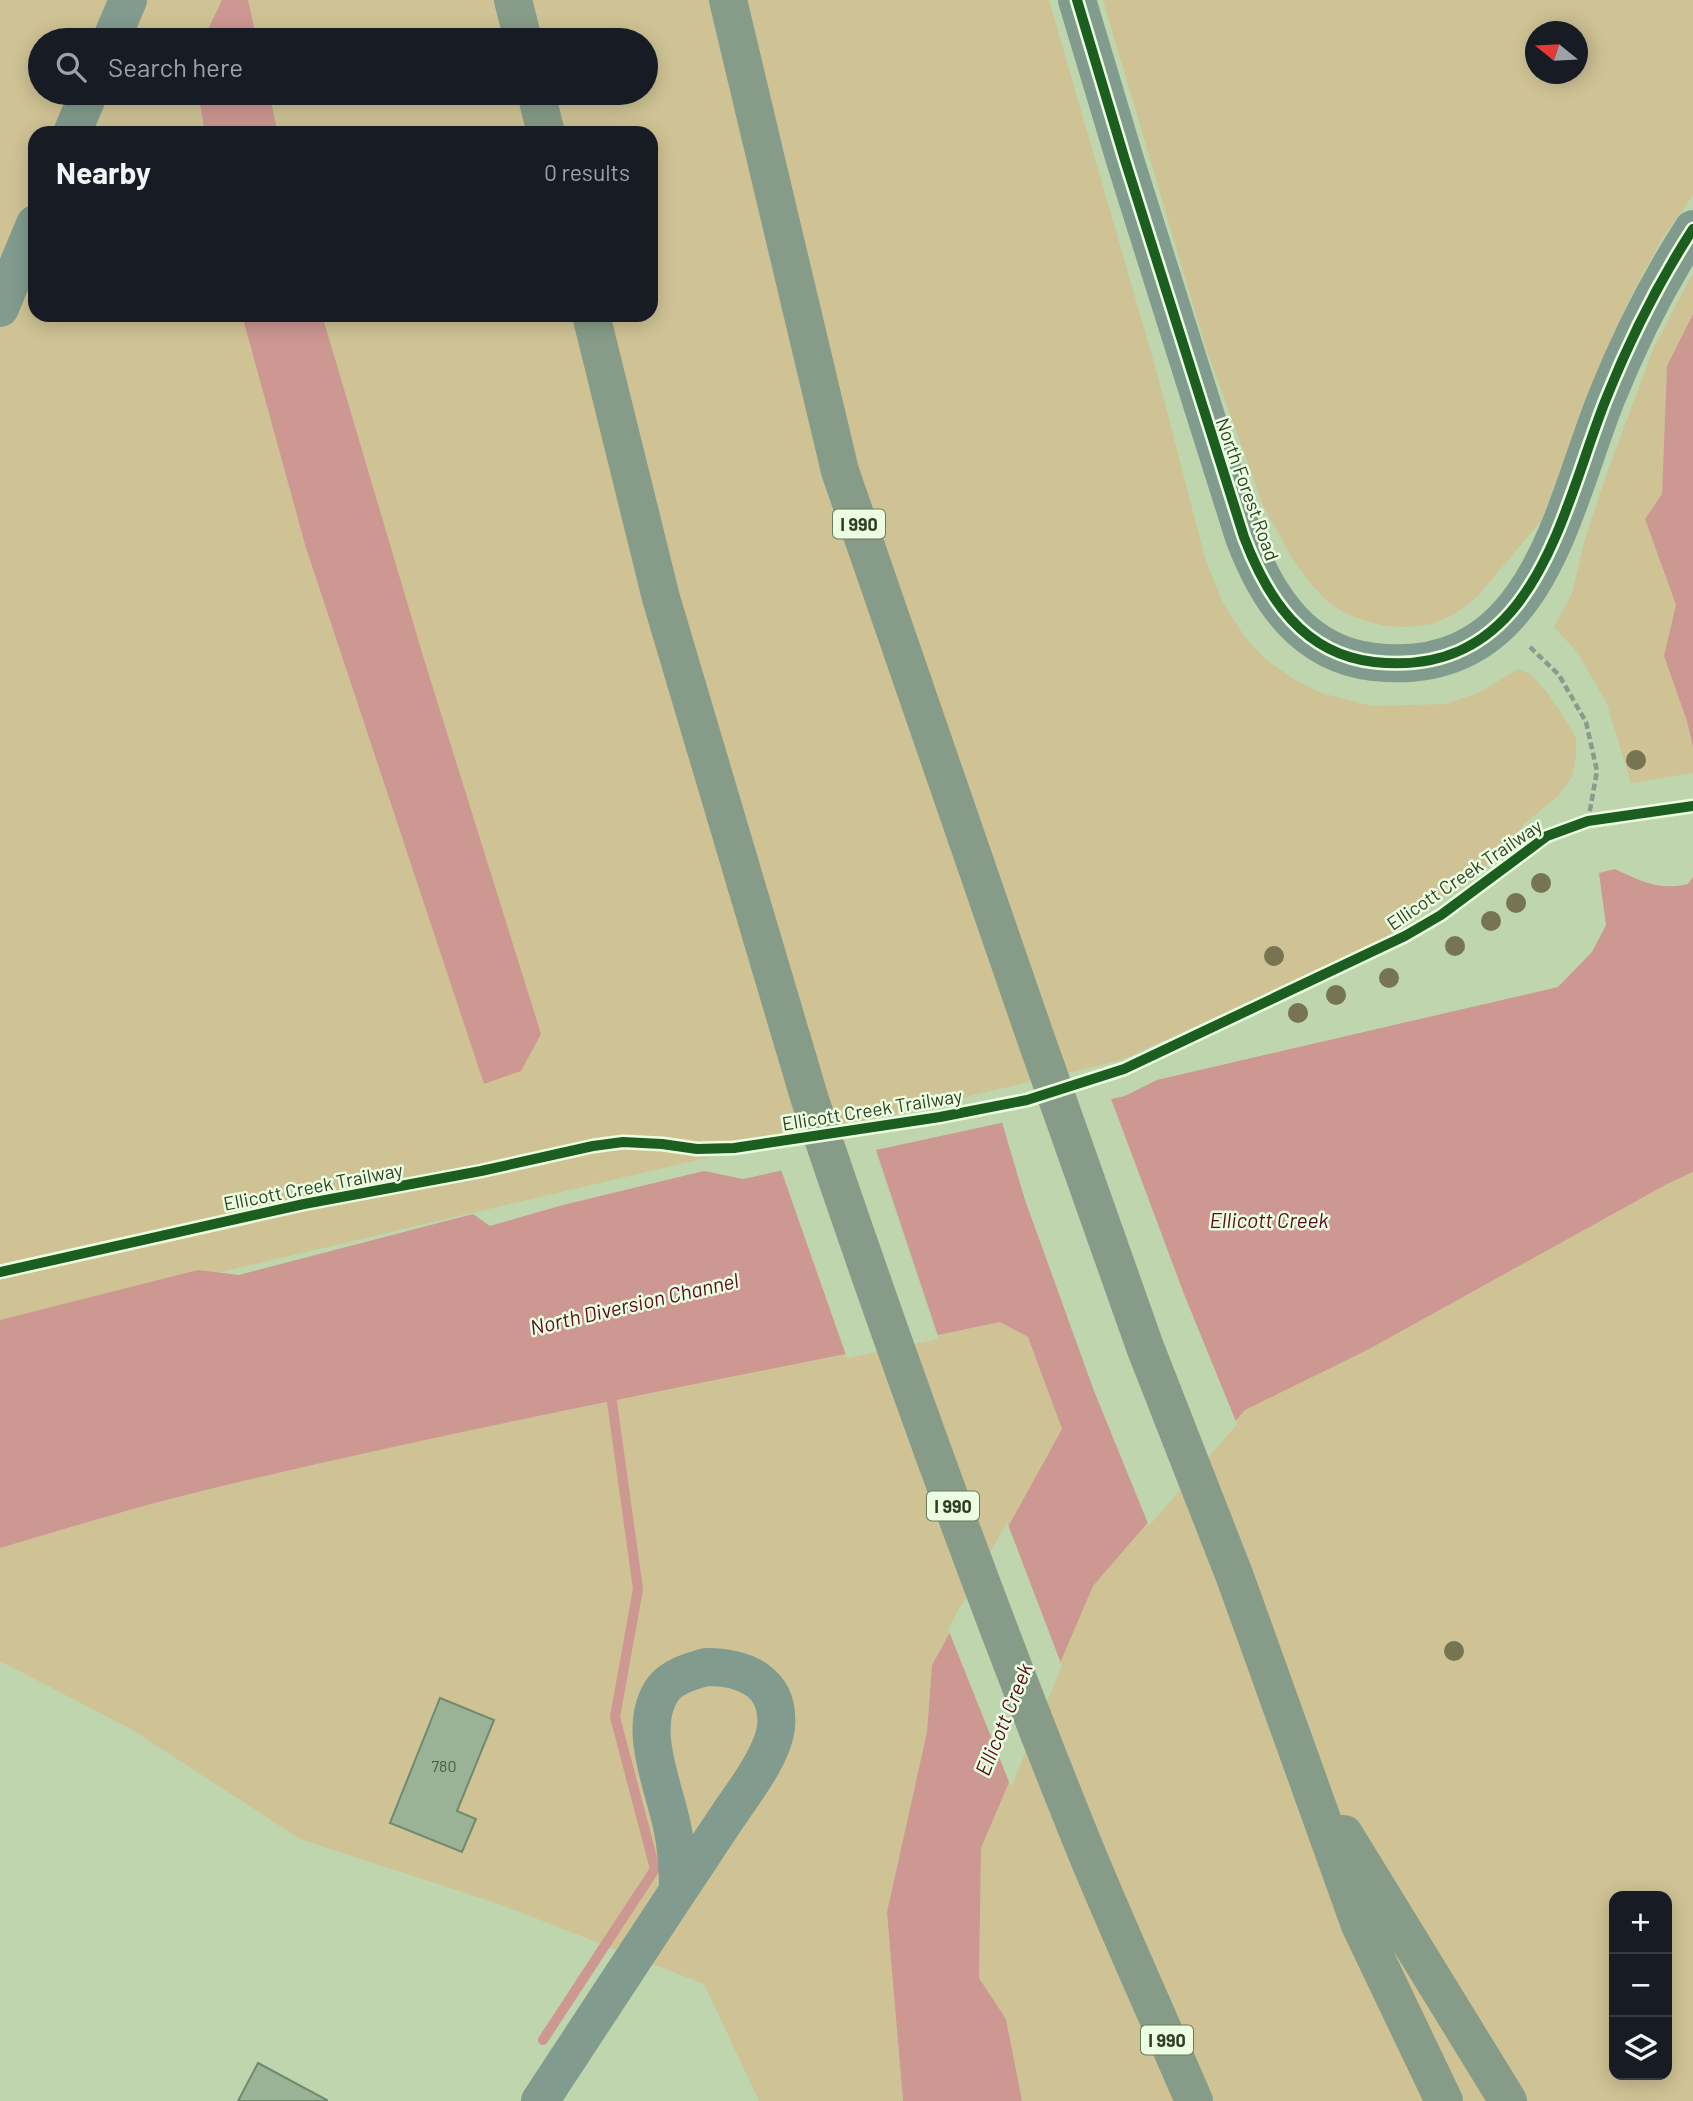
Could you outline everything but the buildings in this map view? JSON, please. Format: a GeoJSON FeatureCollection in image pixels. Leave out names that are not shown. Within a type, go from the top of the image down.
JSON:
{"type":"FeatureCollection","features":[{"type":"Feature","properties":{"kind":"highway"},"geometry":{"type":"LineString","coordinates":[[513,0],[520,28]]}},
{"type":"Feature","properties":{"kind":"highway","name":"I 990"},"geometry":{"type":"LineString","coordinates":[[727,0],[840,471],[1145,1347],[1235,1577],[1360,1925],[1444,2101]]}},
{"type":"Feature","properties":{"kind":"highway"},"geometry":{"type":"LineString","coordinates":[[539,105],[543,126]]}},
{"type":"Feature","properties":{"kind":"highway","name":"I 990"},"geometry":{"type":"LineString","coordinates":[[592,322],[661,598],[832,1167],[1012,1664],[1086,1851],[1194,2101]]}},
{"type":"Feature","properties":{"kind":"highway"},"geometry":{"type":"LineString","coordinates":[[1301,1764],[1507,2101]]}},
{"type":"Feature","properties":{"kind":"street"},"geometry":{"type":"LineString","coordinates":[[116,28],[128,0]]}},
{"type":"Feature","properties":{"kind":"street","name":"North Forest Road"},"geometry":{"type":"LineString","coordinates":[[1077,0],[1213,445],[1251,556],[1274,600],[1289,620],[1320,645],[1334,651],[1387,663],[1434,658],[1472,644],[1502,621],[1516,606],[1530,588],[1553,545],[1605,401],[1638,323],[1670,264],[1693,229]]}},
{"type":"Feature","properties":{"kind":"street"},"geometry":{"type":"LineString","coordinates":[[75,126],[84,105]]}},
{"type":"Feature","properties":{"kind":"street"},"geometry":{"type":"LineString","coordinates":[[0,308],[28,241]]}},
{"type":"Feature","properties":{"kind":"street"},"geometry":{"type":"LineString","coordinates":[[540,2101],[747,1787],[770,1747],[776,1728],[775,1708],[766,1689],[753,1676],[730,1667],[706,1667],[684,1674],[664,1688],[655,1707],[651,1729],[653,1751],[673,1830],[678,1891]]}},
{"type":"Feature","properties":{"kind":"path"},"geometry":{"type":"LineString","coordinates":[[1536,653],[1559,675],[1586,722],[1597,771],[1583,822],[1601,819]]}},
{"type":"Feature","properties":{"kind":"shaded area"},"geometry":{"type":"Polygon","coordinates":[[[0,0],[1049,0],[1157,373],[1205,558],[1223,603],[1245,637],[1265,659],[1297,681],[1321,693],[1372,706],[1446,704],[1480,692],[1518,669],[1530,674],[1546,691],[1576,738],[1572,777],[1558,796],[1525,823],[1503,852],[1378,943],[1122,1060],[0,1324],[0,0]]]}},
{"type":"Feature","properties":{"kind":"shaded area"},"geometry":{"type":"Polygon","coordinates":[[[1103,0],[1693,0],[1693,195],[1661,241],[1631,296],[1606,351],[1541,521],[1478,596],[1455,614],[1432,624],[1407,627],[1385,626],[1343,612],[1328,602],[1310,583],[1292,558],[1263,505],[1205,345],[1103,0]]]}},
{"type":"Feature","properties":{"kind":"shaded area"},"geometry":{"type":"Polygon","coordinates":[[[1693,273],[1693,314],[1667,366],[1662,495],[1645,519],[1676,605],[1664,656],[1687,721],[1693,747],[1693,773],[1631,783],[1607,704],[1578,653],[1554,627],[1572,593],[1585,539],[1603,484],[1654,347],[1693,273]]]}},
{"type":"Feature","properties":{"kind":"shaded area"},"geometry":{"type":"Polygon","coordinates":[[[1693,1172],[1693,2101],[1022,2101],[1006,2019],[979,1978],[981,1848],[1093,1586],[1244,1410],[1693,1172]]]}},
{"type":"Feature","properties":{"kind":"shaded area"},"geometry":{"type":"Polygon","coordinates":[[[1000,1322],[1028,1337],[1062,1429],[932,1665],[927,1732],[887,1912],[903,2101],[759,2101],[704,1984],[499,1904],[300,1839],[131,1729],[0,1661],[0,1548],[156,1503],[280,1472],[1000,1322]]]}},
{"type":"Feature","properties":{"kind":"water"},"geometry":{"type":"Polygon","coordinates":[[[222,0],[248,0],[254,28],[209,28],[222,0]]]}},
{"type":"Feature","properties":{"kind":"water"},"geometry":{"type":"Polygon","coordinates":[[[200,105],[272,105],[276,126],[204,126],[200,105]]]}},
{"type":"Feature","properties":{"kind":"water"},"geometry":{"type":"Polygon","coordinates":[[[1693,314],[1693,747],[1687,721],[1664,656],[1676,605],[1645,519],[1662,494],[1667,366],[1693,314]]]}},
{"type":"Feature","properties":{"kind":"water"},"geometry":{"type":"Polygon","coordinates":[[[244,322],[324,322],[423,656],[541,1034],[521,1071],[484,1084],[306,548],[244,322]]]}},
{"type":"Feature","properties":{"kind":"water"},"geometry":{"type":"Polygon","coordinates":[[[1615,869],[1642,881],[1668,886],[1688,884],[1693,877],[1693,1172],[1369,1349],[1245,1410],[1093,1586],[981,1848],[979,1978],[1006,2019],[1022,2101],[903,2101],[887,1912],[927,1732],[932,1665],[1062,1429],[1028,1337],[1000,1322],[588,1406],[280,1472],[111,1515],[0,1548],[0,1320],[198,1270],[239,1275],[473,1214],[490,1226],[563,1205],[704,1171],[743,1179],[1125,1096],[1157,1080],[1558,987],[1592,952],[1606,925],[1599,873],[1615,869]]]}},
{"type":"Feature","properties":{"kind":"pier"},"geometry":{"type":"Polygon","coordinates":[[[1110,1096],[1184,1294],[1237,1424],[1149,1526],[1094,1391],[1025,1200],[1001,1119],[1110,1096]]]}},
{"type":"Feature","properties":{"kind":"pier"},"geometry":{"type":"Polygon","coordinates":[[[875,1147],[939,1339],[847,1358],[780,1167],[875,1147]]]}},
{"type":"Feature","properties":{"kind":"pier"},"geometry":{"type":"Polygon","coordinates":[[[1007,1522],[1062,1666],[1011,1787],[948,1629],[1007,1522]]]}},
{"type":"Feature","properties":{"kind":"waterway"},"geometry":{"type":"LineString","coordinates":[[543,2040],[655,1869],[615,1717],[638,1589],[612,1402]]}},
{"type":"Feature","properties":{"kind":"cycle path"},"geometry":{"type":"LineString","coordinates":[[1077,0],[1125,160],[1253,560],[1264,581],[1291,619],[1327,648],[1349,657],[1374,662],[1429,661],[1472,644],[1507,616],[1534,580],[1556,537],[1606,399],[1625,355],[1656,291],[1693,229]]}},
{"type":"Feature","properties":{"kind":"cycle path","name":"Ellicott Creek Trailway"},"geometry":{"type":"LineString","coordinates":[[0,1272],[304,1204],[481,1171],[593,1146],[623,1142],[697,1149],[734,1148],[940,1117],[1027,1100],[1124,1069],[1405,936],[1441,915],[1547,836],[1588,821],[1693,806]]}},
{"type":"Feature","properties":{"kind":"water label","name":"Ellicott Creek"},"geometry":{"type":"Point","coordinates":[1269,1219]}},
{"type":"Feature","properties":{"kind":"water label","name":"North Diversion Channel"},"geometry":{"type":"Point","coordinates":[634,1303]}},
{"type":"Feature","properties":{"kind":"water label","name":"Ellicott Creek"},"geometry":{"type":"Point","coordinates":[1003,1719]}}]}
